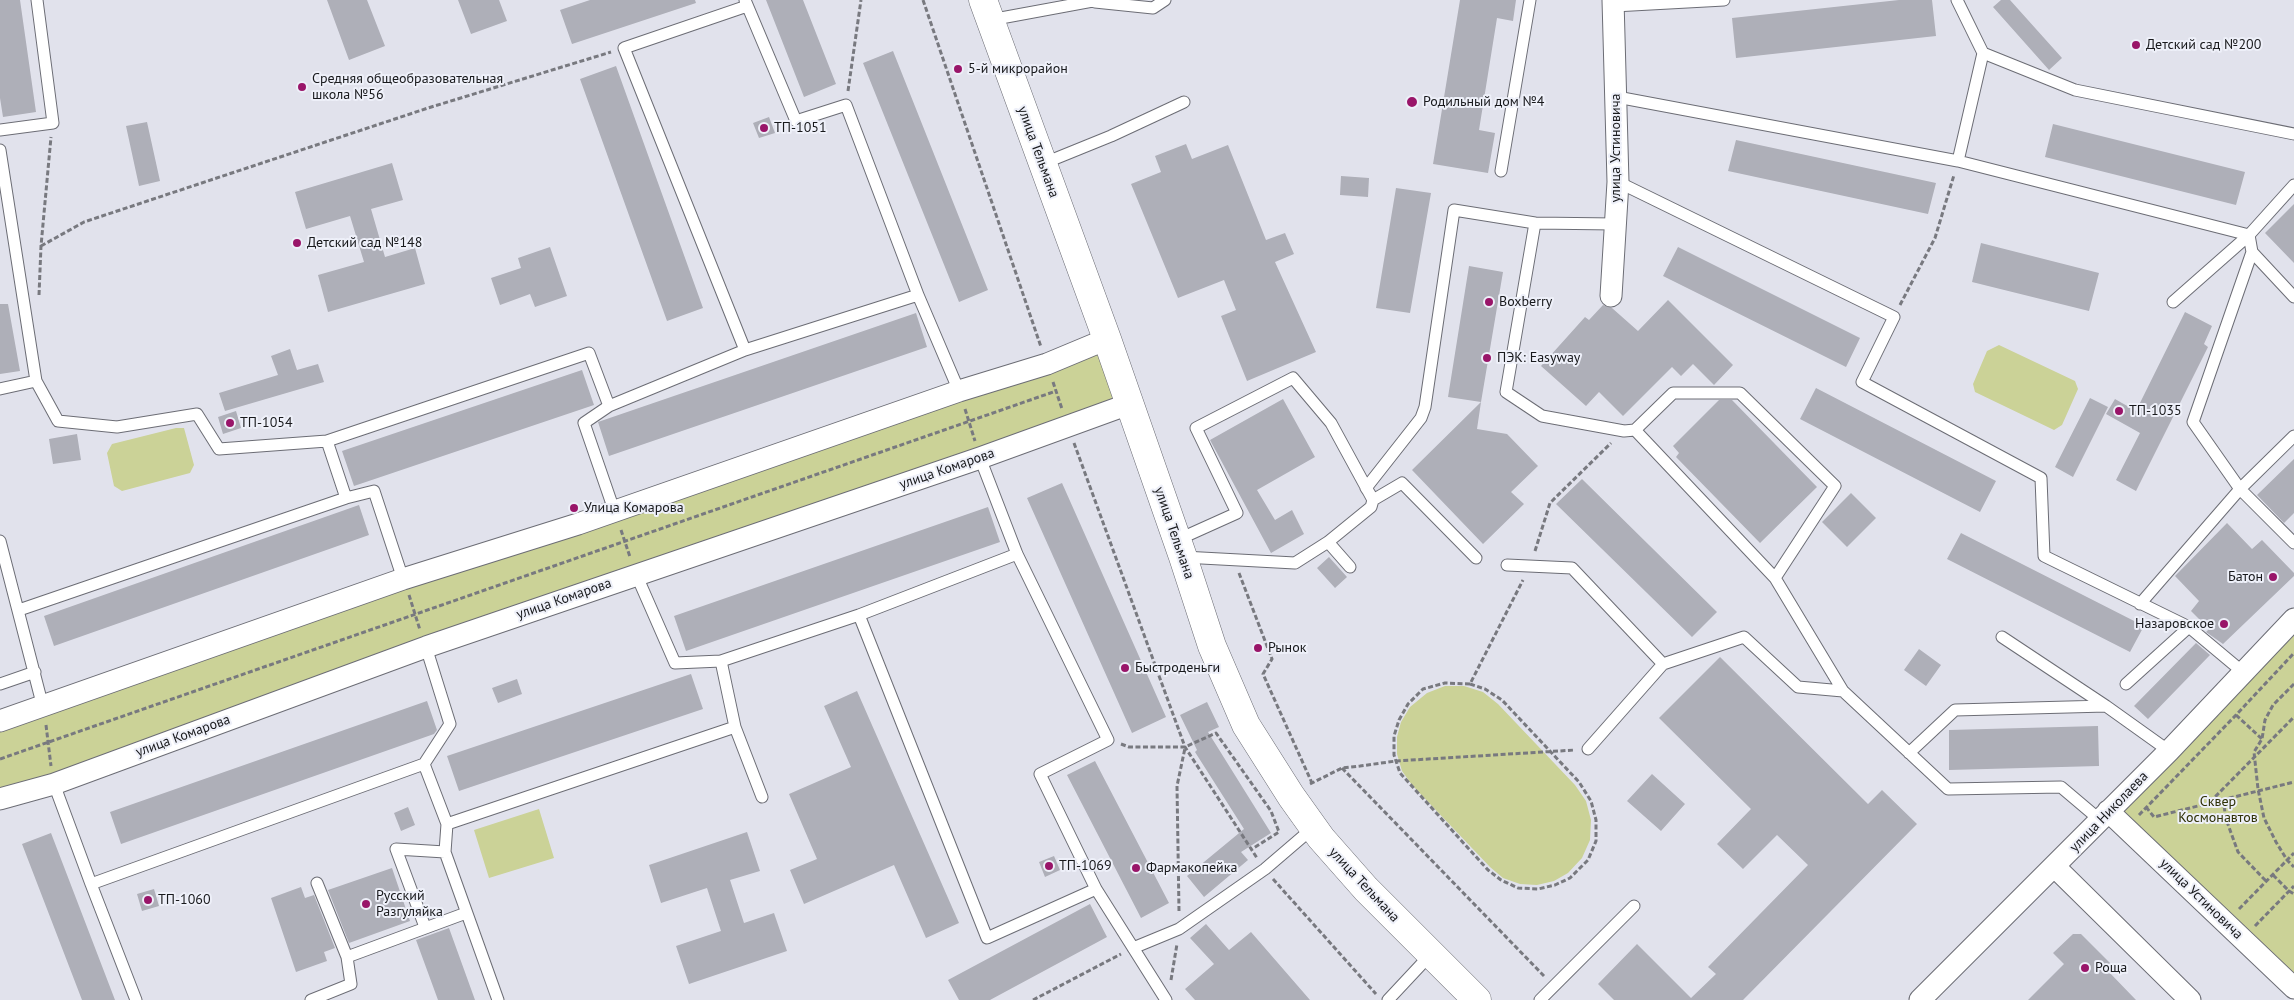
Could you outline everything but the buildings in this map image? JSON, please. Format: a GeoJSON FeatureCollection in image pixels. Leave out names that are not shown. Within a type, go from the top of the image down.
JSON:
{"type":"FeatureCollection","features":[{"type":"Feature","properties":{"kind":"main road","name":"улица Тельмана"},"geometry":{"type":"LineString","coordinates":[[987,10],[1107,338],[1212,646],[1246,725],[1291,796],[1314,827],[1366,889],[1477,1000]]}},
{"type":"Feature","properties":{"kind":"street","name":"улица Устиновича"},"geometry":{"type":"LineString","coordinates":[[1611,296],[1618,182],[1614,3]]}},
{"type":"Feature","properties":{"kind":"street"},"geometry":{"type":"LineString","coordinates":[[0,720],[43,707],[403,579],[578,524],[960,391],[1047,364],[1107,338]]}},
{"type":"Feature","properties":{"kind":"street","name":"улица Комарова"},"geometry":{"type":"LineString","coordinates":[[0,799],[54,784],[426,647],[980,458],[1129,404]]}},
{"type":"Feature","properties":{"kind":"street","name":"улица Николаева"},"geometry":{"type":"LineString","coordinates":[[1920,1000],[2169,751],[2244,674],[2294,619]]}},
{"type":"Feature","properties":{"kind":"street","name":"улица Устиновича"},"geometry":{"type":"LineString","coordinates":[[2104,815],[2126,827],[2294,988]]}},
{"type":"Feature","properties":{"kind":"street"},"geometry":{"type":"LineString","coordinates":[[2055,867],[2190,1000]]}},
{"type":"Feature","properties":{"kind":"lane"},"geometry":{"type":"LineString","coordinates":[[0,130],[53,122],[38,0]]}},
{"type":"Feature","properties":{"kind":"lane"},"geometry":{"type":"LineString","coordinates":[[987,10],[1096,1],[1153,8],[1165,0]]}},
{"type":"Feature","properties":{"kind":"lane"},"geometry":{"type":"LineString","coordinates":[[1501,171],[1530,0]]}},
{"type":"Feature","properties":{"kind":"lane"},"geometry":{"type":"LineString","coordinates":[[1614,3],[1724,0]]}},
{"type":"Feature","properties":{"kind":"lane"},"geometry":{"type":"LineString","coordinates":[[1957,0],[1983,53],[1958,161]]}},
{"type":"Feature","properties":{"kind":"lane"},"geometry":{"type":"LineString","coordinates":[[745,350],[624,48],[746,3],[796,121],[846,105],[918,296],[960,391]]}},
{"type":"Feature","properties":{"kind":"lane"},"geometry":{"type":"LineString","coordinates":[[1983,53],[2075,90],[2294,134]]}},
{"type":"Feature","properties":{"kind":"lane"},"geometry":{"type":"LineString","coordinates":[[1617,97],[1958,161],[2249,235]]}},
{"type":"Feature","properties":{"kind":"lane"},"geometry":{"type":"LineString","coordinates":[[1042,164],[1111,136],[1184,102]]}},
{"type":"Feature","properties":{"kind":"lane"},"geometry":{"type":"LineString","coordinates":[[0,150],[36,381],[58,421],[117,427],[197,414],[219,449],[327,441],[589,353],[609,406]]}},
{"type":"Feature","properties":{"kind":"lane"},"geometry":{"type":"LineString","coordinates":[[1618,182],[1894,317],[1862,382],[2041,478],[2044,556],[2190,627],[2244,674]]}},
{"type":"Feature","properties":{"kind":"lane"},"geometry":{"type":"LineString","coordinates":[[2173,302],[2249,235],[2294,185]]}},
{"type":"Feature","properties":{"kind":"lane"},"geometry":{"type":"LineString","coordinates":[[1366,488],[1421,418],[1425,407],[1454,210],[1535,223],[1615,224]]}},
{"type":"Feature","properties":{"kind":"lane"},"geometry":{"type":"LineString","coordinates":[[1535,223],[1506,392],[1542,416],[1630,430],[1775,578],[1843,691],[1948,789],[2061,787],[2104,815]]}},
{"type":"Feature","properties":{"kind":"lane"},"geometry":{"type":"LineString","coordinates":[[2249,235],[2252,252],[2193,422],[2240,490],[2294,543]]}},
{"type":"Feature","properties":{"kind":"lane"},"geometry":{"type":"LineString","coordinates":[[2252,252],[2294,296]]}},
{"type":"Feature","properties":{"kind":"lane"},"geometry":{"type":"LineString","coordinates":[[614,510],[584,423],[609,406],[745,350],[918,296]]}},
{"type":"Feature","properties":{"kind":"lane"},"geometry":{"type":"LineString","coordinates":[[1180,549],[1237,512],[1196,428],[1293,378],[1331,423],[1373,500]]}},
{"type":"Feature","properties":{"kind":"lane"},"geometry":{"type":"LineString","coordinates":[[0,388],[36,381]]}},
{"type":"Feature","properties":{"kind":"lane"},"geometry":{"type":"LineString","coordinates":[[1630,430],[1673,393],[1740,393],[1835,486],[1775,578]]}},
{"type":"Feature","properties":{"kind":"lane"},"geometry":{"type":"LineString","coordinates":[[2140,604],[2240,490],[2294,436]]}},
{"type":"Feature","properties":{"kind":"lane"},"geometry":{"type":"LineString","coordinates":[[327,441],[346,498]]}},
{"type":"Feature","properties":{"kind":"lane"},"geometry":{"type":"LineString","coordinates":[[980,458],[1017,554],[1108,740],[1040,774],[1096,889],[1166,1000]]}},
{"type":"Feature","properties":{"kind":"lane"},"geometry":{"type":"LineString","coordinates":[[1180,549],[1234,561],[1295,563],[1328,542],[1371,507],[1373,500],[1402,483],[1476,558]]}},
{"type":"Feature","properties":{"kind":"lane"},"geometry":{"type":"LineString","coordinates":[[19,610],[346,498],[374,491],[403,579]]}},
{"type":"Feature","properties":{"kind":"lane"},"geometry":{"type":"LineString","coordinates":[[0,541],[43,707]]}},
{"type":"Feature","properties":{"kind":"lane"},"geometry":{"type":"LineString","coordinates":[[1328,542],[1350,567]]}},
{"type":"Feature","properties":{"kind":"lane"},"geometry":{"type":"LineString","coordinates":[[636,574],[675,663],[721,661],[859,615],[1017,554]]}},
{"type":"Feature","properties":{"kind":"lane"},"geometry":{"type":"LineString","coordinates":[[1507,565],[1572,568],[1662,664]]}},
{"type":"Feature","properties":{"kind":"lane"},"geometry":{"type":"LineString","coordinates":[[859,615],[987,938],[1096,889]]}},
{"type":"Feature","properties":{"kind":"lane"},"geometry":{"type":"LineString","coordinates":[[2126,684],[2190,627]]}},
{"type":"Feature","properties":{"kind":"lane"},"geometry":{"type":"LineString","coordinates":[[2002,636],[2169,751]]}},
{"type":"Feature","properties":{"kind":"lane"},"geometry":{"type":"LineString","coordinates":[[1588,750],[1662,664],[1744,637],[1798,687],[1843,691]]}},
{"type":"Feature","properties":{"kind":"lane"},"geometry":{"type":"LineString","coordinates":[[91,884],[424,764],[450,724],[426,647]]}},
{"type":"Feature","properties":{"kind":"lane"},"geometry":{"type":"LineString","coordinates":[[721,661],[735,727],[762,797]]}},
{"type":"Feature","properties":{"kind":"lane"},"geometry":{"type":"LineString","coordinates":[[0,684],[35,672]]}},
{"type":"Feature","properties":{"kind":"lane"},"geometry":{"type":"LineString","coordinates":[[1909,753],[1955,710],[2106,706]]}},
{"type":"Feature","properties":{"kind":"lane"},"geometry":{"type":"LineString","coordinates":[[447,824],[735,727]]}},
{"type":"Feature","properties":{"kind":"lane"},"geometry":{"type":"LineString","coordinates":[[424,764],[447,824],[446,852],[498,1000]]}},
{"type":"Feature","properties":{"kind":"lane"},"geometry":{"type":"LineString","coordinates":[[54,784],[136,1000]]}},
{"type":"Feature","properties":{"kind":"lane"},"geometry":{"type":"LineString","coordinates":[[1133,948],[1179,929],[1265,869],[1314,827]]}},
{"type":"Feature","properties":{"kind":"lane"},"geometry":{"type":"LineString","coordinates":[[426,927],[396,849],[446,852]]}},
{"type":"Feature","properties":{"kind":"lane"},"geometry":{"type":"LineString","coordinates":[[311,1000],[351,984],[347,957],[317,883]]}},
{"type":"Feature","properties":{"kind":"lane"},"geometry":{"type":"LineString","coordinates":[[1540,1000],[1634,906]]}},
{"type":"Feature","properties":{"kind":"lane"},"geometry":{"type":"LineString","coordinates":[[347,957],[466,913]]}},
{"type":"Feature","properties":{"kind":"lane"},"geometry":{"type":"LineString","coordinates":[[1388,1000],[1431,954]]}},
{"type":"Feature","properties":{"kind":"path"},"geometry":{"type":"LineString","coordinates":[[846,105],[861,0]]}},
{"type":"Feature","properties":{"kind":"path"},"geometry":{"type":"LineString","coordinates":[[41,246],[84,222],[428,108],[624,48]]}},
{"type":"Feature","properties":{"kind":"path"},"geometry":{"type":"LineString","coordinates":[[39,304],[41,246],[53,122]]}},
{"type":"Feature","properties":{"kind":"path"},"geometry":{"type":"LineString","coordinates":[[1894,317],[1935,238],[1958,161]]}},
{"type":"Feature","properties":{"kind":"path"},"geometry":{"type":"LineString","coordinates":[[960,391],[980,458]]}},
{"type":"Feature","properties":{"kind":"path"},"geometry":{"type":"LineString","coordinates":[[0,759],[1056,391]]}},
{"type":"Feature","properties":{"kind":"path"},"geometry":{"type":"LineString","coordinates":[[1470,684],[1530,566],[1550,503],[1579,472],[1630,430]]}},
{"type":"Feature","properties":{"kind":"path"},"geometry":{"type":"LineString","coordinates":[[614,510],[636,574]]}},
{"type":"Feature","properties":{"kind":"path"},"geometry":{"type":"LineString","coordinates":[[1234,561],[1272,659],[1263,674],[1312,783]]}},
{"type":"Feature","properties":{"kind":"path"},"geometry":{"type":"LineString","coordinates":[[403,579],[426,647]]}},
{"type":"Feature","properties":{"kind":"path"},"geometry":{"type":"LineString","coordinates":[[2126,827],[2294,653]]}},
{"type":"Feature","properties":{"kind":"path"},"geometry":{"type":"LineString","coordinates":[[1445,683],[1470,684],[1485,689],[1502,700],[1579,782],[1591,801],[1596,820],[1596,841],[1588,860],[1570,878],[1555,885],[1538,889],[1518,888],[1501,880],[1488,870],[1400,773],[1396,761],[1394,736],[1399,720],[1408,704],[1423,689],[1445,683]]}},
{"type":"Feature","properties":{"kind":"path"},"geometry":{"type":"LineString","coordinates":[[2294,684],[2272,705],[2265,720],[2262,739],[2254,752],[2258,789],[2264,818],[2287,860],[2294,867]]}},
{"type":"Feature","properties":{"kind":"path"},"geometry":{"type":"LineString","coordinates":[[43,707],[54,784]]}},
{"type":"Feature","properties":{"kind":"path"},"geometry":{"type":"LineString","coordinates":[[2236,715],[2262,739]]}},
{"type":"Feature","properties":{"kind":"path"},"geometry":{"type":"LineString","coordinates":[[2209,803],[2294,717]]}},
{"type":"Feature","properties":{"kind":"path"},"geometry":{"type":"LineString","coordinates":[[1108,740],[1129,747],[1185,747],[1216,733],[1271,811],[1279,832],[1252,849]]}},
{"type":"Feature","properties":{"kind":"path"},"geometry":{"type":"LineString","coordinates":[[1170,982],[1179,929],[1178,786],[1185,747]]}},
{"type":"Feature","properties":{"kind":"path"},"geometry":{"type":"LineString","coordinates":[[1303,788],[1342,768],[1396,761],[1588,750]]}},
{"type":"Feature","properties":{"kind":"path"},"geometry":{"type":"LineString","coordinates":[[1342,768],[1554,986]]}},
{"type":"Feature","properties":{"kind":"path"},"geometry":{"type":"LineString","coordinates":[[2146,808],[2154,816],[2258,789],[2294,782]]}},
{"type":"Feature","properties":{"kind":"path"},"geometry":{"type":"LineString","coordinates":[[2223,799],[2226,819],[2238,852],[2266,881]]}},
{"type":"Feature","properties":{"kind":"path"},"geometry":{"type":"LineString","coordinates":[[2226,922],[2294,853]]}},
{"type":"Feature","properties":{"kind":"path"},"geometry":{"type":"LineString","coordinates":[[2273,874],[2294,894]]}},
{"type":"Feature","properties":{"kind":"path"},"geometry":{"type":"LineString","coordinates":[[2243,939],[2294,886]]}},
{"type":"Feature","properties":{"kind":"path"},"geometry":{"type":"LineString","coordinates":[[1033,1000],[1133,948]]}},
{"type":"Feature","properties":{"kind":"green space"},"geometry":{"type":"Polygon","coordinates":[[[1107,339],[1129,404],[0,799],[0,721],[1107,339]]]}},
{"type":"Feature","properties":{"kind":"green space"},"geometry":{"type":"Polygon","coordinates":[[[1999,345],[2075,381],[2078,389],[2062,425],[2054,430],[1975,392],[1973,384],[1987,351],[1999,345]]]}},
{"type":"Feature","properties":{"kind":"green space"},"geometry":{"type":"Polygon","coordinates":[[[176,428],[184,428],[194,465],[190,473],[122,491],[114,486],[107,453],[112,444],[176,428]]]}},
{"type":"Feature","properties":{"kind":"green space","name":"Сквер Космонавтов"},"geometry":{"type":"Polygon","coordinates":[[[2294,619],[2294,988],[2108,811],[2294,619]]]}},
{"type":"Feature","properties":{"kind":"green space"},"geometry":{"type":"Polygon","coordinates":[[[1445,686],[1464,686],[1483,692],[1498,704],[1575,785],[1586,801],[1591,820],[1590,840],[1582,858],[1568,873],[1554,881],[1537,885],[1520,884],[1503,878],[1490,867],[1412,785],[1402,771],[1397,754],[1397,737],[1401,722],[1410,707],[1427,693],[1445,686]]]}},
{"type":"Feature","properties":{"kind":"green space"},"geometry":{"type":"Polygon","coordinates":[[[539,809],[554,858],[489,878],[474,830],[539,809]]]}},
{"type":"Feature","properties":{"kind":"place","name":"Детский сад №200"},"geometry":{"type":"Point","coordinates":[2136,45]}},
{"type":"Feature","properties":{"kind":"place","name":"5-й микрорайон"},"geometry":{"type":"Point","coordinates":[958,69]}},
{"type":"Feature","properties":{"kind":"place","name":"Средняя общеобразовательная школа №56"},"geometry":{"type":"Point","coordinates":[302,87]}},
{"type":"Feature","properties":{"kind":"place","name":"Родильный дом №4"},"geometry":{"type":"Point","coordinates":[1412,102]}},
{"type":"Feature","properties":{"kind":"place","name":"ТП-1051"},"geometry":{"type":"Point","coordinates":[764,128]}},
{"type":"Feature","properties":{"kind":"place","name":"Детский сад №148"},"geometry":{"type":"Point","coordinates":[297,243]}},
{"type":"Feature","properties":{"kind":"place","name":"Boxberry"},"geometry":{"type":"Point","coordinates":[1489,302]}},
{"type":"Feature","properties":{"kind":"place","name":"ПЭК: Easyway"},"geometry":{"type":"Point","coordinates":[1487,358]}},
{"type":"Feature","properties":{"kind":"place","name":"ТП-1035"},"geometry":{"type":"Point","coordinates":[2119,411]}},
{"type":"Feature","properties":{"kind":"place","name":"ТП-1054"},"geometry":{"type":"Point","coordinates":[230,423]}},
{"type":"Feature","properties":{"kind":"place","name":"Улица Комарова"},"geometry":{"type":"Point","coordinates":[574,508]}},
{"type":"Feature","properties":{"kind":"place","name":"Батон"},"geometry":{"type":"Point","coordinates":[2273,577]}},
{"type":"Feature","properties":{"kind":"place","name":"Назаровское"},"geometry":{"type":"Point","coordinates":[2224,624]}},
{"type":"Feature","properties":{"kind":"place","name":"Рынок"},"geometry":{"type":"Point","coordinates":[1258,648]}},
{"type":"Feature","properties":{"kind":"place","name":"Быстроденьги"},"geometry":{"type":"Point","coordinates":[1125,668]}},
{"type":"Feature","properties":{"kind":"place","name":"ТП-1069"},"geometry":{"type":"Point","coordinates":[1049,866]}},
{"type":"Feature","properties":{"kind":"place","name":"Фармакопейка"},"geometry":{"type":"Point","coordinates":[1136,868]}},
{"type":"Feature","properties":{"kind":"place","name":"ТП-1060"},"geometry":{"type":"Point","coordinates":[148,900]}},
{"type":"Feature","properties":{"kind":"place","name":"Русский Разгуляйка"},"geometry":{"type":"Point","coordinates":[366,904]}},
{"type":"Feature","properties":{"kind":"place","name":"Роща"},"geometry":{"type":"Point","coordinates":[2085,968]}}]}
